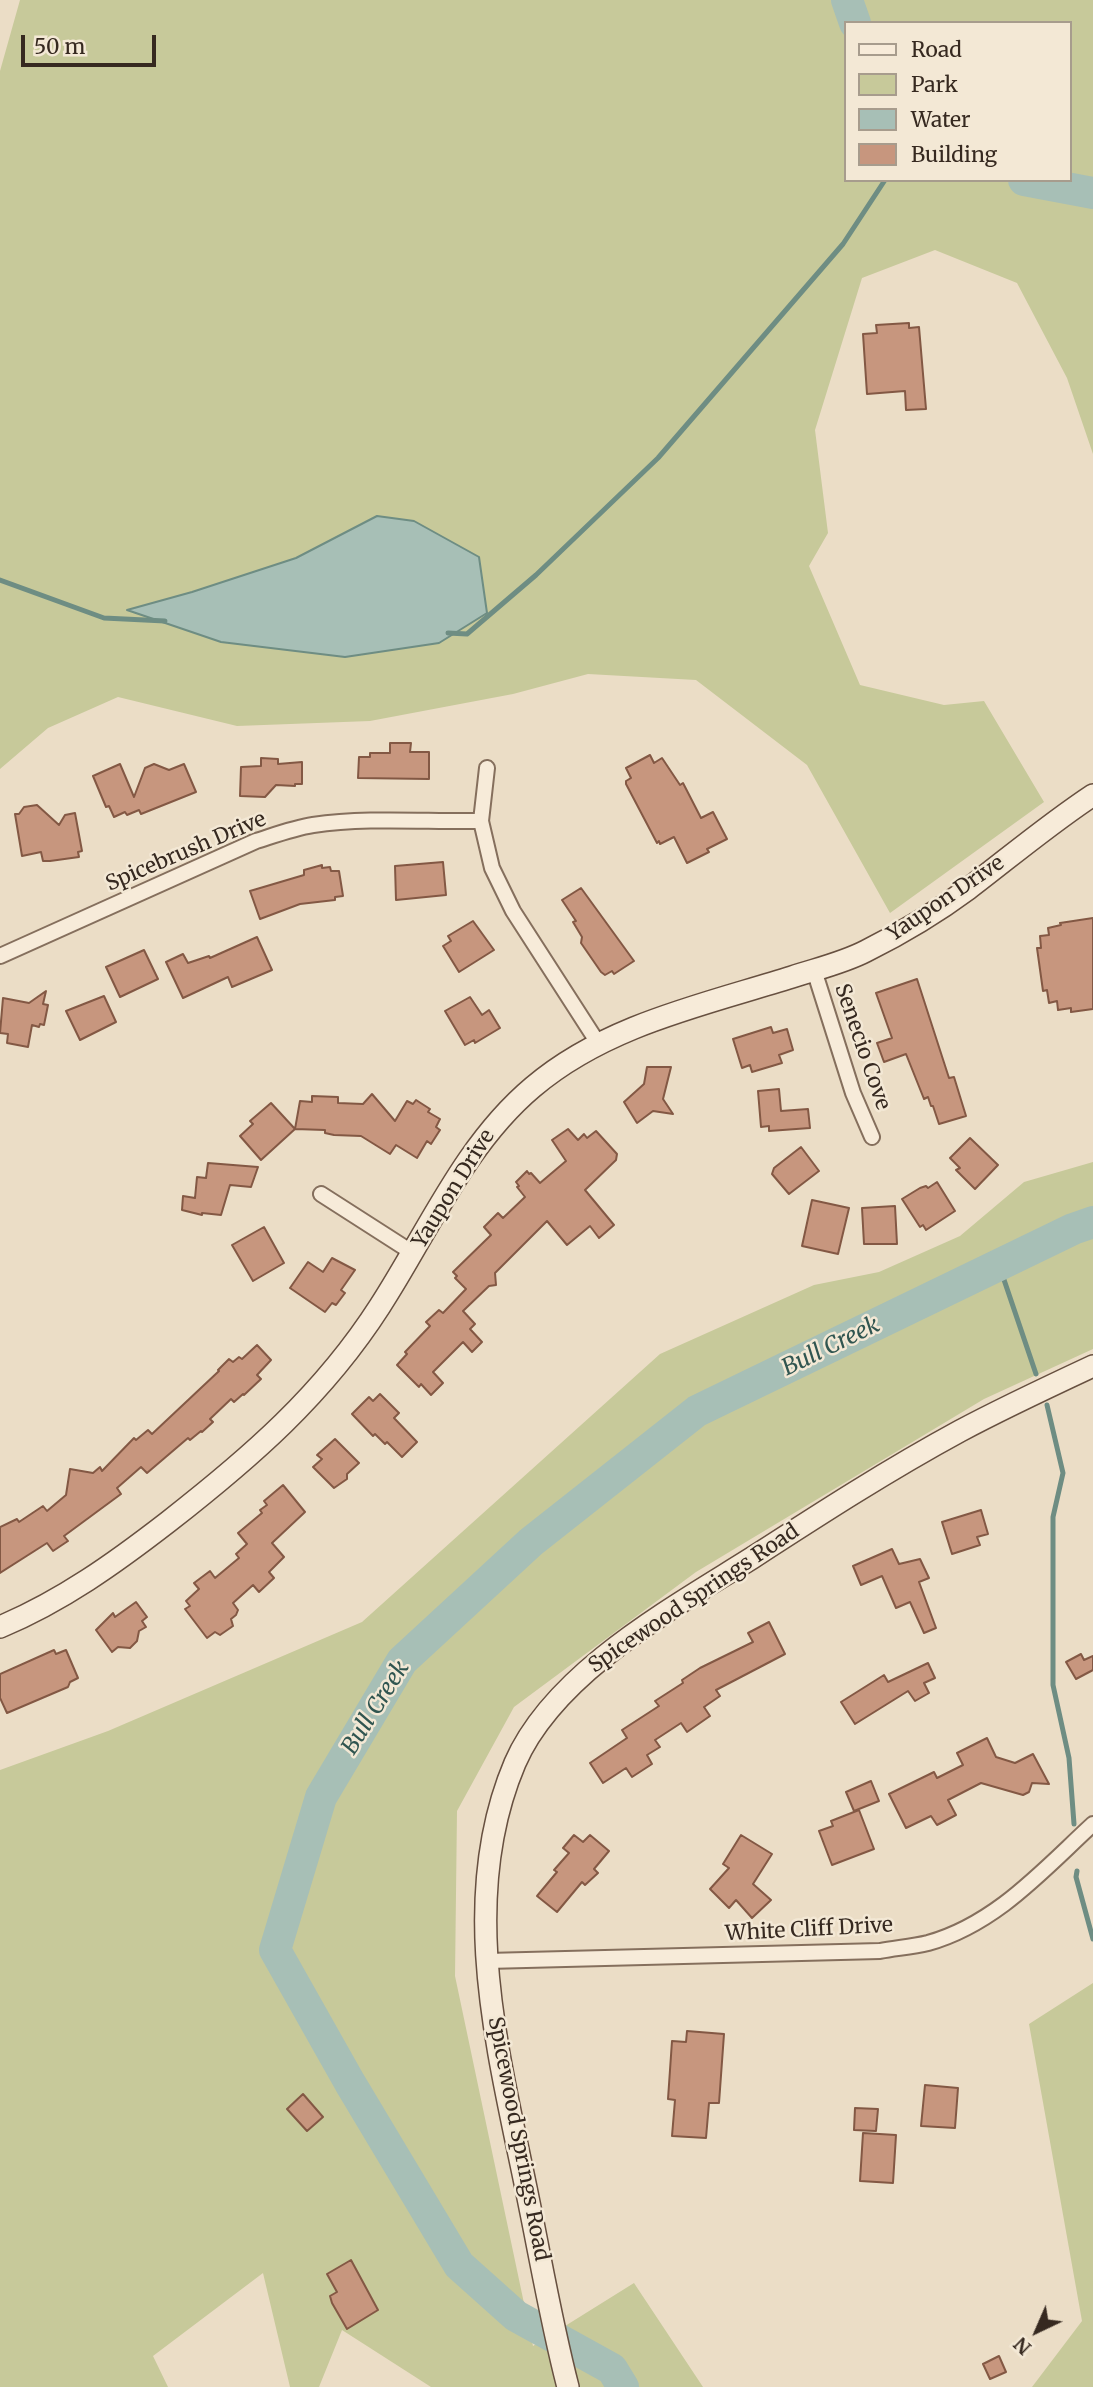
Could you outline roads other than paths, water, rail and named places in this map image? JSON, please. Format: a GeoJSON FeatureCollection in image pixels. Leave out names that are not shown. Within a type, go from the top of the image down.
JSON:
{"type":"FeatureCollection","features":[{"type":"Feature","properties":{"kind":"street"},"geometry":{"type":"LineString","coordinates":[[487,768],[481,821],[492,868],[513,911],[598,1043]]}},
{"type":"Feature","properties":{"kind":"street","name":"Yaupon Drive"},"geometry":{"type":"LineString","coordinates":[[0,1627],[77,1589],[227,1477],[279,1431],[317,1390],[378,1310],[466,1162],[499,1118],[552,1072],[598,1043],[640,1026],[863,953],[965,891],[1058,818],[1093,795]]}},
{"type":"Feature","properties":{"kind":"street","name":"Spicebrush Drive"},"geometry":{"type":"LineString","coordinates":[[0,956],[256,841],[278,834],[312,825],[362,821],[481,821]]}},
{"type":"Feature","properties":{"kind":"street","name":"Senecio Cove"},"geometry":{"type":"LineString","coordinates":[[814,970],[853,1093],[872,1137]]}},
{"type":"Feature","properties":{"kind":"street"},"geometry":{"type":"LineString","coordinates":[[321,1194],[413,1253]]}},
{"type":"Feature","properties":{"kind":"street","name":"Spicewood Springs Road"},"geometry":{"type":"LineString","coordinates":[[566,2379],[505,2087],[486,1961],[486,1906],[490,1858],[504,1791],[527,1738],[543,1715],[579,1678],[629,1638],[861,1488],[960,1431],[1093,1366]]}},
{"type":"Feature","properties":{"kind":"street","name":"White Cliff Drive"},"geometry":{"type":"LineString","coordinates":[[486,1961],[880,1951],[928,1943],[969,1927],[1007,1904],[1093,1824]]}},
{"type":"Feature","properties":{"kind":"water"},"geometry":{"type":"Polygon","coordinates":[[[377,516],[414,521],[479,557],[487,613],[439,643],[345,657],[221,642],[127,610],[296,558],[377,516]]]}},
{"type":"Feature","properties":{"kind":"waterway","name":"Bull Creek"},"geometry":{"type":"LineString","coordinates":[[847,0],[854,21]]}},
{"type":"Feature","properties":{"kind":"waterway"},"geometry":{"type":"LineString","coordinates":[[448,633],[467,634],[536,575],[658,458],[843,244],[884,182]]}},
{"type":"Feature","properties":{"kind":"waterway","name":"Bull Creek"},"geometry":{"type":"LineString","coordinates":[[1035,182],[1093,193]]}},
{"type":"Feature","properties":{"kind":"waterway"},"geometry":{"type":"LineString","coordinates":[[0,580],[104,618],[165,621]]}},
{"type":"Feature","properties":{"kind":"waterway","name":"Bull Creek"},"geometry":{"type":"LineString","coordinates":[[623,2387],[612,2369],[516,2316],[459,2265],[350,2083],[275,1950],[321,1797],[402,1661],[531,1542],[697,1411],[1073,1229],[1093,1222]]}},
{"type":"Feature","properties":{"kind":"waterway"},"geometry":{"type":"LineString","coordinates":[[999,1265],[1036,1374]]}},
{"type":"Feature","properties":{"kind":"waterway"},"geometry":{"type":"LineString","coordinates":[[1047,1405],[1063,1473],[1053,1517],[1053,1685],[1069,1758],[1074,1824]]}},
{"type":"Feature","properties":{"kind":"waterway"},"geometry":{"type":"LineString","coordinates":[[1077,1871],[1076,1877],[1093,1939]]}}]}
